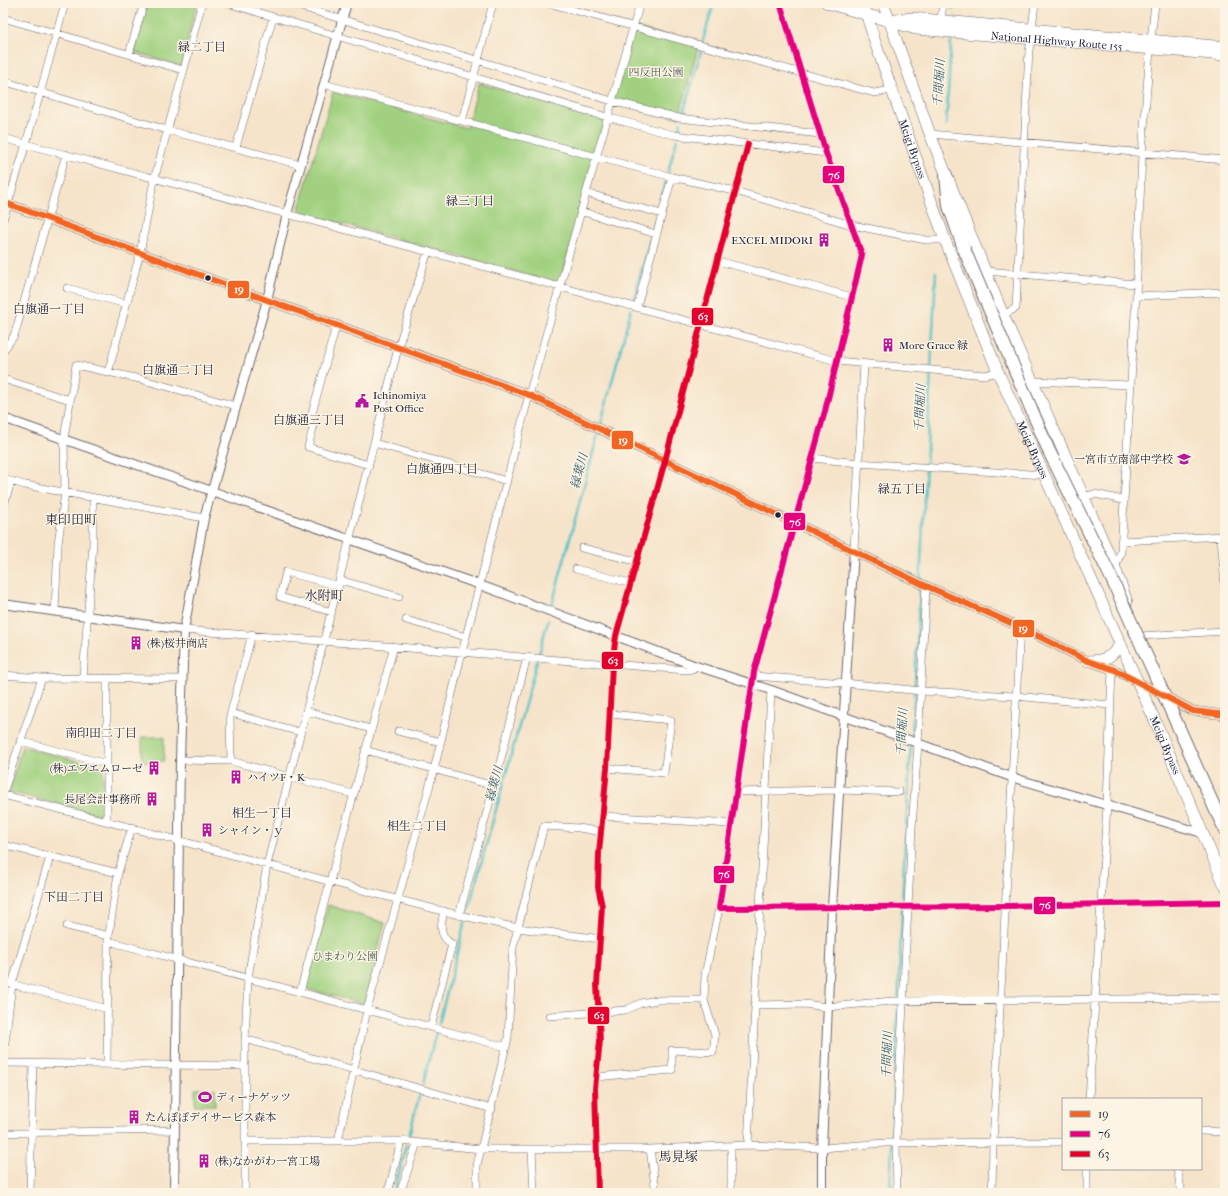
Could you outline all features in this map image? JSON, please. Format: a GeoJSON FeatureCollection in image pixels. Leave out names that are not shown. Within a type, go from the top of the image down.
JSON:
{"type":"FeatureCollection","features":[{"type":"Feature","properties":{"kind":"highway","name":"National Highway Route 155"},"geometry":{"type":"LineString","coordinates":[[827,3],[916,29],[1032,34],[1150,44],[1225,47]]}},
{"type":"Feature","properties":{"kind":"highway","name":"Meigi Bypass"},"geometry":{"type":"LineString","coordinates":[[863,3],[945,240],[998,372],[1137,682],[1225,886]]}},
{"type":"Feature","properties":{"kind":"highway","name":"Meigi Bypass"},"geometry":{"type":"LineString","coordinates":[[883,3],[930,134],[1003,315],[1115,568],[1140,636],[1225,823]]}},
{"type":"Feature","properties":{"kind":"highway","name":"National Highway Route 155"},"geometry":{"type":"LineString","coordinates":[[889,21],[912,18],[1032,34]]}},
{"type":"Feature","properties":{"kind":"highway","name":"National Highway Route 155"},"geometry":{"type":"LineString","coordinates":[[1150,44],[1225,55]]}},
{"type":"Feature","properties":{"kind":"highway"},"geometry":{"type":"LineString","coordinates":[[946,175],[949,206],[964,249],[1049,451],[1110,575],[1225,823]]}},
{"type":"Feature","properties":{"kind":"highway"},"geometry":{"type":"LineString","coordinates":[[1088,661],[1102,661],[1116,652],[1120,644]]}},
{"type":"Feature","properties":{"kind":"street"},"geometry":{"type":"LineString","coordinates":[[3,220],[5,202],[26,144],[65,3]]}},
{"type":"Feature","properties":{"kind":"street"},"geometry":{"type":"LineString","coordinates":[[129,54],[144,3]]}},
{"type":"Feature","properties":{"kind":"street"},"geometry":{"type":"LineString","coordinates":[[108,373],[140,253],[154,180],[202,3]]}},
{"type":"Feature","properties":{"kind":"street"},"geometry":{"type":"LineString","coordinates":[[227,3],[607,117],[674,135],[826,153]]}},
{"type":"Feature","properties":{"kind":"street"},"geometry":{"type":"LineString","coordinates":[[288,3],[612,101],[678,118],[820,134]]}},
{"type":"Feature","properties":{"kind":"street"},"geometry":{"type":"LineString","coordinates":[[174,1193],[178,840],[184,630],[204,518],[267,300],[287,214],[347,3]]}},
{"type":"Feature","properties":{"kind":"street"},"geometry":{"type":"LineString","coordinates":[[462,121],[493,3]]}},
{"type":"Feature","properties":{"kind":"street"},"geometry":{"type":"LineString","coordinates":[[548,3],[874,93],[892,90]]}},
{"type":"Feature","properties":{"kind":"street"},"geometry":{"type":"LineString","coordinates":[[338,1141],[355,1070],[367,1010],[434,770],[462,652],[529,395],[640,3]]}},
{"type":"Feature","properties":{"kind":"street"},"geometry":{"type":"LineString","coordinates":[[596,1077],[672,1070],[672,1050],[713,1052],[715,1034],[704,1000],[705,975],[719,908],[752,680],[796,522],[862,255],[826,153],[780,3]]}},
{"type":"Feature","properties":{"kind":"street"},"geometry":{"type":"LineString","coordinates":[[941,21],[943,3]]}},
{"type":"Feature","properties":{"kind":"street"},"geometry":{"type":"LineString","coordinates":[[1003,315],[1016,308],[1029,50],[1035,3]]}},
{"type":"Feature","properties":{"kind":"street"},"geometry":{"type":"LineString","coordinates":[[1115,568],[1120,552],[1121,541],[1136,296],[1142,154],[1150,44],[1155,3]]}},
{"type":"Feature","properties":{"kind":"street"},"geometry":{"type":"LineString","coordinates":[[236,147],[273,17]]}},
{"type":"Feature","properties":{"kind":"street"},"geometry":{"type":"LineString","coordinates":[[3,18],[183,70]]}},
{"type":"Feature","properties":{"kind":"street"},"geometry":{"type":"LineString","coordinates":[[3,81],[167,130],[301,165]]}},
{"type":"Feature","properties":{"kind":"street"},"geometry":{"type":"LineString","coordinates":[[324,84],[672,177],[735,191],[852,225],[926,240],[945,240]]}},
{"type":"Feature","properties":{"kind":"street"},"geometry":{"type":"LineString","coordinates":[[930,134],[1142,154],[1225,160]]}},
{"type":"Feature","properties":{"kind":"street"},"geometry":{"type":"LineString","coordinates":[[3,138],[66,154],[154,180],[701,323],[837,361],[985,375],[998,372]]}},
{"type":"Feature","properties":{"kind":"street"},"geometry":{"type":"LineString","coordinates":[[598,1193],[596,1148],[596,1077],[600,1041],[598,985],[602,906],[598,887],[607,768],[612,664],[616,636],[665,461],[748,144]]}},
{"type":"Feature","properties":{"kind":"street"},"geometry":{"type":"LineString","coordinates":[[3,351],[14,336],[66,154]]}},
{"type":"Feature","properties":{"kind":"street"},"geometry":{"type":"LineString","coordinates":[[637,306],[672,177]]}},
{"type":"Feature","properties":{"kind":"street"},"geometry":{"type":"LineString","coordinates":[[586,193],[662,214]]}},
{"type":"Feature","properties":{"kind":"street"},"geometry":{"type":"LineString","coordinates":[[5,202],[336,326],[529,395],[916,581],[1020,627],[1088,661],[1112,669],[1193,711],[1225,715]]}},
{"type":"Feature","properties":{"kind":"street"},"geometry":{"type":"LineString","coordinates":[[580,211],[656,234]]}},
{"type":"Feature","properties":{"kind":"street"},"geometry":{"type":"LineString","coordinates":[[245,1193],[245,1039],[248,978],[267,865],[398,348],[428,251]]}},
{"type":"Feature","properties":{"kind":"street"},"geometry":{"type":"LineString","coordinates":[[718,261],[852,297]]}},
{"type":"Feature","properties":{"kind":"street"},"geometry":{"type":"LineString","coordinates":[[986,271],[1136,284]]}},
{"type":"Feature","properties":{"kind":"street"},"geometry":{"type":"LineString","coordinates":[[67,288],[126,304]]}},
{"type":"Feature","properties":{"kind":"street"},"geometry":{"type":"LineString","coordinates":[[1136,296],[1225,292]]}},
{"type":"Feature","properties":{"kind":"street"},"geometry":{"type":"LineString","coordinates":[[336,326],[309,424],[313,428],[308,447],[368,465]]}},
{"type":"Feature","properties":{"kind":"street"},"geometry":{"type":"LineString","coordinates":[[55,611],[58,544],[66,492],[64,439],[76,364],[236,406]]}},
{"type":"Feature","properties":{"kind":"street"},"geometry":{"type":"LineString","coordinates":[[822,1193],[822,1148],[832,908],[864,364]]}},
{"type":"Feature","properties":{"kind":"street"},"geometry":{"type":"LineString","coordinates":[[3,379],[70,400]]}},
{"type":"Feature","properties":{"kind":"street"},"geometry":{"type":"LineString","coordinates":[[1031,380],[1130,385]]}},
{"type":"Feature","properties":{"kind":"street"},"geometry":{"type":"LineString","coordinates":[[3,418],[480,585],[696,666],[752,680],[845,683],[916,691],[1015,696],[1110,705]]}},
{"type":"Feature","properties":{"kind":"street"},"geometry":{"type":"LineString","coordinates":[[374,443],[507,481]]}},
{"type":"Feature","properties":{"kind":"street"},"geometry":{"type":"LineString","coordinates":[[812,458],[858,463],[1044,475]]}},
{"type":"Feature","properties":{"kind":"street"},"geometry":{"type":"LineString","coordinates":[[3,479],[11,482],[93,498],[204,518]]}},
{"type":"Feature","properties":{"kind":"street"},"geometry":{"type":"LineString","coordinates":[[3,508],[11,482]]}},
{"type":"Feature","properties":{"kind":"street"},"geometry":{"type":"LineString","coordinates":[[1083,497],[1095,494],[1123,500]]}},
{"type":"Feature","properties":{"kind":"street"},"geometry":{"type":"LineString","coordinates":[[83,678],[93,543],[93,498]]}},
{"type":"Feature","properties":{"kind":"street"},"geometry":{"type":"LineString","coordinates":[[1121,541],[1223,536],[1225,587]]}},
{"type":"Feature","properties":{"kind":"street"},"geometry":{"type":"LineString","coordinates":[[582,548],[636,561]]}},
{"type":"Feature","properties":{"kind":"street"},"geometry":{"type":"LineString","coordinates":[[576,569],[630,583]]}},
{"type":"Feature","properties":{"kind":"street"},"geometry":{"type":"LineString","coordinates":[[332,612],[280,597],[286,572],[399,597]]}},
{"type":"Feature","properties":{"kind":"street"},"geometry":{"type":"LineString","coordinates":[[897,1193],[895,1143],[917,743],[916,691],[925,585]]}},
{"type":"Feature","properties":{"kind":"street"},"geometry":{"type":"LineString","coordinates":[[3,604],[184,630],[252,634],[686,670],[692,670],[696,666]]}},
{"type":"Feature","properties":{"kind":"street"},"geometry":{"type":"LineString","coordinates":[[406,620],[466,637]]}},
{"type":"Feature","properties":{"kind":"street"},"geometry":{"type":"LineString","coordinates":[[992,1193],[1004,906],[1020,627]]}},
{"type":"Feature","properties":{"kind":"street"},"geometry":{"type":"LineString","coordinates":[[1140,636],[1225,631]]}},
{"type":"Feature","properties":{"kind":"street"},"geometry":{"type":"LineString","coordinates":[[231,761],[231,713],[252,634]]}},
{"type":"Feature","properties":{"kind":"street"},"geometry":{"type":"LineString","coordinates":[[300,992],[394,646]]}},
{"type":"Feature","properties":{"kind":"street"},"geometry":{"type":"LineString","coordinates":[[458,914],[528,657]]}},
{"type":"Feature","properties":{"kind":"street"},"geometry":{"type":"LineString","coordinates":[[1089,1098],[1107,805],[1112,669]]}},
{"type":"Feature","properties":{"kind":"street"},"geometry":{"type":"LineString","coordinates":[[3,675],[42,678],[182,679]]}},
{"type":"Feature","properties":{"kind":"street"},"geometry":{"type":"LineString","coordinates":[[42,678],[3,794],[107,820],[267,865],[444,911],[518,928],[601,940]]}},
{"type":"Feature","properties":{"kind":"street"},"geometry":{"type":"LineString","coordinates":[[107,678],[107,820]]}},
{"type":"Feature","properties":{"kind":"street"},"geometry":{"type":"LineString","coordinates":[[752,680],[771,690],[1011,777],[1202,833]]}},
{"type":"Feature","properties":{"kind":"street"},"geometry":{"type":"LineString","coordinates":[[748,1145],[771,690]]}},
{"type":"Feature","properties":{"kind":"street"},"geometry":{"type":"LineString","coordinates":[[306,711],[371,729]]}},
{"type":"Feature","properties":{"kind":"street"},"geometry":{"type":"LineString","coordinates":[[231,713],[300,732]]}},
{"type":"Feature","properties":{"kind":"street"},"geometry":{"type":"LineString","coordinates":[[607,768],[664,773],[671,720],[610,714]]}},
{"type":"Feature","properties":{"kind":"street"},"geometry":{"type":"LineString","coordinates":[[398,731],[441,742]]}},
{"type":"Feature","properties":{"kind":"street"},"geometry":{"type":"LineString","coordinates":[[20,740],[107,764]]}},
{"type":"Feature","properties":{"kind":"street"},"geometry":{"type":"LineString","coordinates":[[365,750],[494,786]]}},
{"type":"Feature","properties":{"kind":"street"},"geometry":{"type":"LineString","coordinates":[[180,760],[231,761],[354,794]]}},
{"type":"Feature","properties":{"kind":"street"},"geometry":{"type":"LineString","coordinates":[[736,792],[839,790],[899,792]]}},
{"type":"Feature","properties":{"kind":"street"},"geometry":{"type":"LineString","coordinates":[[603,816],[731,824]]}},
{"type":"Feature","properties":{"kind":"street"},"geometry":{"type":"LineString","coordinates":[[477,1193],[477,1165],[492,1109],[506,1047],[510,1018],[513,947],[544,826],[579,828],[601,832]]}},
{"type":"Feature","properties":{"kind":"street"},"geometry":{"type":"LineString","coordinates":[[107,1065],[109,938],[118,873],[132,827]]}},
{"type":"Feature","properties":{"kind":"street"},"geometry":{"type":"LineString","coordinates":[[3,845],[118,873]]}},
{"type":"Feature","properties":{"kind":"street"},"geometry":{"type":"LineString","coordinates":[[3,1059],[12,984],[50,857]]}},
{"type":"Feature","properties":{"kind":"street"},"geometry":{"type":"LineString","coordinates":[[719,908],[761,909],[907,906],[1101,905],[1225,902]]}},
{"type":"Feature","properties":{"kind":"street"},"geometry":{"type":"LineString","coordinates":[[431,1027],[452,944],[444,937],[441,931],[444,911]]}},
{"type":"Feature","properties":{"kind":"street"},"geometry":{"type":"LineString","coordinates":[[67,926],[177,959],[506,1047]]}},
{"type":"Feature","properties":{"kind":"street"},"geometry":{"type":"LineString","coordinates":[[3,982],[108,1009]]}},
{"type":"Feature","properties":{"kind":"street"},"geometry":{"type":"LineString","coordinates":[[754,1005],[804,1004],[828,1007],[892,1001],[1225,998]]}},
{"type":"Feature","properties":{"kind":"street"},"geometry":{"type":"LineString","coordinates":[[549,1016],[626,1010],[641,1003],[657,1000],[704,1000]]}},
{"type":"Feature","properties":{"kind":"street"},"geometry":{"type":"LineString","coordinates":[[245,1039],[492,1109]]}},
{"type":"Feature","properties":{"kind":"street"},"geometry":{"type":"LineString","coordinates":[[3,1063],[245,1066]]}},
{"type":"Feature","properties":{"kind":"street"},"geometry":{"type":"LineString","coordinates":[[30,1193],[30,1132],[33,1064]]}},
{"type":"Feature","properties":{"kind":"street"},"geometry":{"type":"LineString","coordinates":[[3,1132],[175,1130]]}},
{"type":"Feature","properties":{"kind":"street"},"geometry":{"type":"LineString","coordinates":[[1202,1131],[1225,1132]]}},
{"type":"Feature","properties":{"kind":"street"},"geometry":{"type":"LineString","coordinates":[[245,1140],[401,1142],[481,1149],[596,1148],[650,1150],[748,1145],[822,1148],[884,1143],[1062,1142]]}},
{"type":"Feature","properties":{"kind":"street"},"geometry":{"type":"LineString","coordinates":[[388,1193],[401,1142]]}},
{"type":"Feature","properties":{"kind":"street"},"geometry":{"type":"LineString","coordinates":[[400,1193],[417,1143]]}},
{"type":"Feature","properties":{"kind":"street"},"geometry":{"type":"LineString","coordinates":[[731,1146],[731,1193]]}},
{"type":"Feature","properties":{"kind":"street"},"geometry":{"type":"LineString","coordinates":[[532,1149],[534,1193]]}},
{"type":"Feature","properties":{"kind":"street"},"geometry":{"type":"LineString","coordinates":[[650,1150],[656,1193]]}},
{"type":"Feature","properties":{"kind":"street"},"geometry":{"type":"LineString","coordinates":[[1087,1170],[1087,1193]]}},
{"type":"Feature","properties":{"kind":"street"},"geometry":{"type":"LineString","coordinates":[[1176,1170],[1182,1193]]}},
{"type":"Feature","properties":{"kind":"green space"},"geometry":{"type":"Polygon","coordinates":[[[147,3],[197,3],[181,66],[134,52],[147,3]]]}},
{"type":"Feature","properties":{"kind":"green space","name":"四反田公園"},"geometry":{"type":"Polygon","coordinates":[[[634,27],[699,44],[679,118],[612,101],[634,27]]]}},
{"type":"Feature","properties":{"kind":"green space"},"geometry":{"type":"Polygon","coordinates":[[[479,83],[604,121],[560,284],[303,213],[299,208],[333,92],[467,128],[479,83]]]}},
{"type":"Feature","properties":{"kind":"green space"},"geometry":{"type":"Polygon","coordinates":[[[142,737],[164,737],[164,761],[142,762],[142,737]]]}},
{"type":"Feature","properties":{"kind":"green space"},"geometry":{"type":"Polygon","coordinates":[[[22,746],[103,768],[104,812],[101,815],[9,792],[22,746]]]}},
{"type":"Feature","properties":{"kind":"green space","name":"ひまわり公園"},"geometry":{"type":"Polygon","coordinates":[[[328,905],[385,923],[364,1004],[306,989],[328,905]]]}},
{"type":"Feature","properties":{"kind":"green space","name":"ディーナゲッツ"},"geometry":{"type":"Polygon","coordinates":[[[195,1089],[215,1089],[215,1105],[195,1105],[195,1089]]]}},
{"type":"Feature","properties":{"kind":"waterway","name":"縁葉川"},"geometry":{"type":"LineString","coordinates":[[703,40],[714,3]]}},
{"type":"Feature","properties":{"kind":"waterway","name":"千間堀川"},"geometry":{"type":"LineString","coordinates":[[953,3],[953,9]]}},
{"type":"Feature","properties":{"kind":"waterway","name":"千間堀川"},"geometry":{"type":"LineString","coordinates":[[946,125],[951,42]]}},
{"type":"Feature","properties":{"kind":"waterway","name":"縁葉川"},"geometry":{"type":"LineString","coordinates":[[683,115],[701,51]]}},
{"type":"Feature","properties":{"kind":"waterway","name":"縁葉川"},"geometry":{"type":"LineString","coordinates":[[679,130],[681,122]]}},
{"type":"Feature","properties":{"kind":"waterway","name":"縁葉川"},"geometry":{"type":"LineString","coordinates":[[668,172],[677,139]]}},
{"type":"Feature","properties":{"kind":"waterway","name":"縁葉川"},"geometry":{"type":"LineString","coordinates":[[659,206],[666,181]]}},
{"type":"Feature","properties":{"kind":"waterway","name":"縁葉川"},"geometry":{"type":"LineString","coordinates":[[654,226],[656,219]]}},
{"type":"Feature","properties":{"kind":"waterway","name":"縁葉川"},"geometry":{"type":"LineString","coordinates":[[634,299],[650,239]]}},
{"type":"Feature","properties":{"kind":"waterway","name":"千間堀川"},"geometry":{"type":"LineString","coordinates":[[920,581],[936,272]]}},
{"type":"Feature","properties":{"kind":"waterway","name":"縁葉川"},"geometry":{"type":"LineString","coordinates":[[601,423],[631,310]]}},
{"type":"Feature","properties":{"kind":"waterway","name":"縁葉川"},"geometry":{"type":"LineString","coordinates":[[552,605],[598,434]]}},
{"type":"Feature","properties":{"kind":"waterway","name":"千間堀川"},"geometry":{"type":"LineString","coordinates":[[912,738],[920,586]]}},
{"type":"Feature","properties":{"kind":"waterway","name":"縁葉川"},"geometry":{"type":"LineString","coordinates":[[539,654],[548,620]]}},
{"type":"Feature","properties":{"kind":"waterway","name":"縁葉川"},"geometry":{"type":"LineString","coordinates":[[468,911],[537,661]]}},
{"type":"Feature","properties":{"kind":"waterway","name":"千間堀川"},"geometry":{"type":"LineString","coordinates":[[890,1193],[904,863],[911,743]]}},
{"type":"Feature","properties":{"kind":"waterway","name":"縁葉川"},"geometry":{"type":"LineString","coordinates":[[439,1023],[465,922]]}},
{"type":"Feature","properties":{"kind":"waterway","name":"縁葉川"},"geometry":{"type":"LineString","coordinates":[[423,1084],[436,1032]]}},
{"type":"Feature","properties":{"kind":"waterway","name":"縁葉川"},"geometry":{"type":"LineString","coordinates":[[409,1135],[420,1093]]}},
{"type":"Feature","properties":{"kind":"waterway","name":"縁葉川"},"geometry":{"type":"LineString","coordinates":[[394,1193],[406,1145]]}},
{"type":"Feature","properties":{"kind":"transit line","name":"76"},"geometry":{"type":"LineString","coordinates":[[780,3],[826,153],[862,255],[825,411],[754,672],[719,908],[1004,906],[1225,902]]}},
{"type":"Feature","properties":{"kind":"transit line","name":"63"},"geometry":{"type":"LineString","coordinates":[[598,1193],[595,1088],[600,1041],[597,985],[602,906],[598,887],[599,853],[607,768],[612,664],[616,636],[665,461],[748,144]]}},
{"type":"Feature","properties":{"kind":"transit line","name":"19"},"geometry":{"type":"LineString","coordinates":[[3,202],[529,395],[924,585],[1020,627],[1088,661],[1115,670],[1193,711],[1225,715]]}},
{"type":"Feature","properties":{"kind":"place","name":"EXCEL MIDORI"},"geometry":{"type":"Point","coordinates":[824,240]}},
{"type":"Feature","properties":{"kind":"place","name":"More Grace 緑"},"geometry":{"type":"Point","coordinates":[888,345]}},
{"type":"Feature","properties":{"kind":"place","name":"Ichinomiya Post Office"},"geometry":{"type":"Point","coordinates":[362,401]}},
{"type":"Feature","properties":{"kind":"place","name":"一宮市立南部中学校"},"geometry":{"type":"Point","coordinates":[1184,459]}},
{"type":"Feature","properties":{"kind":"place","name":"(株)桜井商店"},"geometry":{"type":"Point","coordinates":[136,643]}},
{"type":"Feature","properties":{"kind":"place","name":"(株)エフエムローゼ"},"geometry":{"type":"Point","coordinates":[154,768]}},
{"type":"Feature","properties":{"kind":"place","name":"ハイツF・K"},"geometry":{"type":"Point","coordinates":[236,777]}},
{"type":"Feature","properties":{"kind":"place","name":"長尾会計事務所"},"geometry":{"type":"Point","coordinates":[152,799]}},
{"type":"Feature","properties":{"kind":"place","name":"シャイン・ｙ"},"geometry":{"type":"Point","coordinates":[207,830]}},
{"type":"Feature","properties":{"kind":"place","name":"ディーナゲッツ"},"geometry":{"type":"Point","coordinates":[205,1097]}},
{"type":"Feature","properties":{"kind":"place","name":"たんぽぽデイサービス森本"},"geometry":{"type":"Point","coordinates":[134,1117]}},
{"type":"Feature","properties":{"kind":"place","name":"(株)なかがわ一宮工場"},"geometry":{"type":"Point","coordinates":[204,1161]}},
{"type":"Feature","properties":{"kind":"district","name":"緑二丁目"},"geometry":{"type":"Point","coordinates":[202,47]}},
{"type":"Feature","properties":{"kind":"district","name":"緑三丁目"},"geometry":{"type":"Point","coordinates":[470,201]}},
{"type":"Feature","properties":{"kind":"district","name":"白旗通一丁目"},"geometry":{"type":"Point","coordinates":[49,309]}},
{"type":"Feature","properties":{"kind":"district","name":"白旗通二丁目"},"geometry":{"type":"Point","coordinates":[178,370]}},
{"type":"Feature","properties":{"kind":"district","name":"白旗通三丁目"},"geometry":{"type":"Point","coordinates":[309,420]}},
{"type":"Feature","properties":{"kind":"district","name":"白旗通四丁目"},"geometry":{"type":"Point","coordinates":[442,469]}},
{"type":"Feature","properties":{"kind":"district","name":"緑五丁目"},"geometry":{"type":"Point","coordinates":[902,489]}},
{"type":"Feature","properties":{"kind":"district","name":"東印田町"},"geometry":{"type":"Point","coordinates":[71,519]}},
{"type":"Feature","properties":{"kind":"district","name":"水附町"},"geometry":{"type":"Point","coordinates":[324,595]}},
{"type":"Feature","properties":{"kind":"district","name":"南印田二丁目"},"geometry":{"type":"Point","coordinates":[101,733]}},
{"type":"Feature","properties":{"kind":"district","name":"相生一丁目"},"geometry":{"type":"Point","coordinates":[262,813]}},
{"type":"Feature","properties":{"kind":"district","name":"相生二丁目"},"geometry":{"type":"Point","coordinates":[417,826]}},
{"type":"Feature","properties":{"kind":"district","name":"下田二丁目"},"geometry":{"type":"Point","coordinates":[74,897]}},
{"type":"Feature","properties":{"kind":"district","name":"馬見塚"},"geometry":{"type":"Point","coordinates":[678,1156]}}]}
